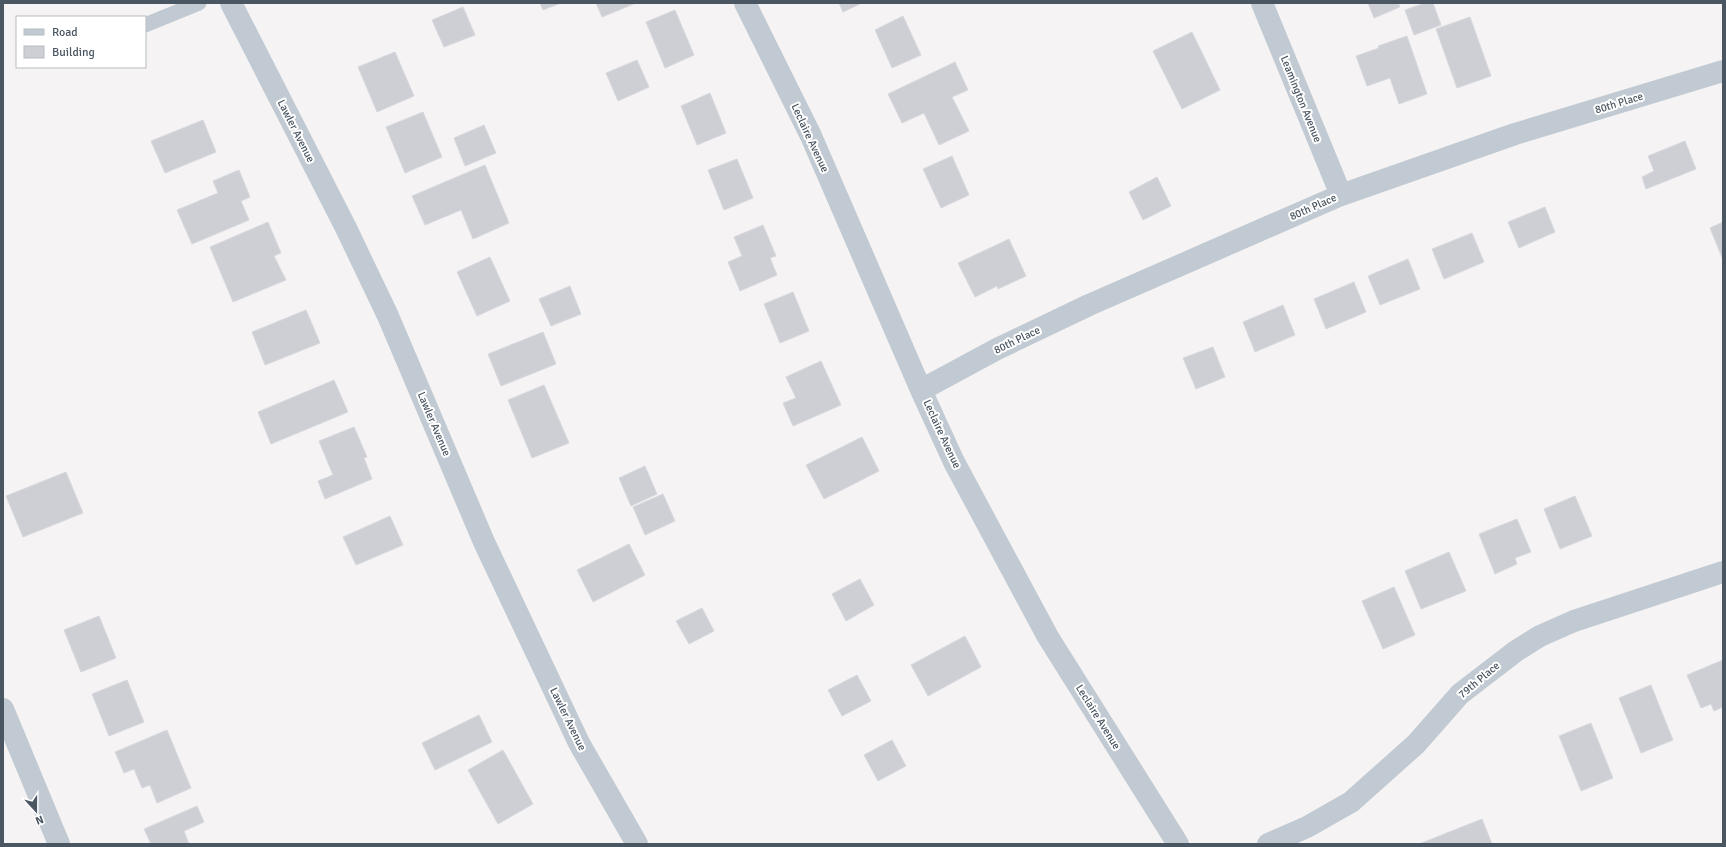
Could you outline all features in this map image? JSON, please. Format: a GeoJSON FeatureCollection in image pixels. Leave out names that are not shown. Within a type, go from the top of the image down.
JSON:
{"type":"FeatureCollection","features":[{"type":"Feature","properties":{"kind":"street","name":"Lawler Avenue"},"geometry":{"type":"LineString","coordinates":[[231,3],[346,228],[388,316],[484,542],[578,743],[637,844]]}},
{"type":"Feature","properties":{"kind":"street","name":"Leclaire Avenue"},"geometry":{"type":"LineString","coordinates":[[745,3],[811,136],[921,390],[954,462],[1048,637],[1178,844]]}},
{"type":"Feature","properties":{"kind":"street","name":"Leamington Avenue"},"geometry":{"type":"LineString","coordinates":[[1262,3],[1341,195]]}},
{"type":"Feature","properties":{"kind":"street","name":"80th Place"},"geometry":{"type":"LineString","coordinates":[[921,390],[997,349],[1089,305],[1341,195],[1515,134],[1723,72]]}},
{"type":"Feature","properties":{"kind":"street","name":"79th Place"},"geometry":{"type":"LineString","coordinates":[[1268,844],[1307,827],[1350,802],[1416,744],[1460,694],[1516,651],[1540,636],[1574,621],[1723,572]]}},
{"type":"Feature","properties":{"kind":"street"},"geometry":{"type":"LineString","coordinates":[[3,709],[59,844]]}},
{"type":"Feature","properties":{"kind":"lane"},"geometry":{"type":"LineString","coordinates":[[146,26],[199,3]]}},
{"type":"Feature","properties":{"kind":"building"},"geometry":{"type":"Polygon","coordinates":[[[540,3],[561,3],[543,10],[540,3]]]}},
{"type":"Feature","properties":{"kind":"building"},"geometry":{"type":"Polygon","coordinates":[[[596,3],[636,3],[602,17],[596,3]]]}},
{"type":"Feature","properties":{"kind":"building"},"geometry":{"type":"Polygon","coordinates":[[[839,3],[862,3],[843,12],[839,3]]]}},
{"type":"Feature","properties":{"kind":"building"},"geometry":{"type":"Polygon","coordinates":[[[1368,3],[1398,3],[1400,7],[1374,18],[1368,3]]]}},
{"type":"Feature","properties":{"kind":"building"},"geometry":{"type":"Polygon","coordinates":[[[1425,3],[1433,3],[1441,25],[1414,35],[1405,10],[1425,3]]]}},
{"type":"Feature","properties":{"kind":"building"},"geometry":{"type":"Polygon","coordinates":[[[463,7],[475,35],[444,47],[432,20],[463,7]]]}},
{"type":"Feature","properties":{"kind":"building"},"geometry":{"type":"Polygon","coordinates":[[[675,10],[694,55],[665,68],[646,22],[675,10]]]}},
{"type":"Feature","properties":{"kind":"building"},"geometry":{"type":"Polygon","coordinates":[[[903,16],[921,55],[892,68],[875,30],[903,16]]]}},
{"type":"Feature","properties":{"kind":"building"},"geometry":{"type":"Polygon","coordinates":[[[1470,17],[1491,76],[1457,88],[1436,29],[1470,17]]]}},
{"type":"Feature","properties":{"kind":"building"},"geometry":{"type":"Polygon","coordinates":[[[1192,32],[1220,90],[1182,109],[1153,51],[1192,32]]]}},
{"type":"Feature","properties":{"kind":"building"},"geometry":{"type":"Polygon","coordinates":[[[1407,36],[1427,94],[1399,104],[1390,78],[1367,86],[1356,56],[1379,48],[1378,46],[1407,36]]]}},
{"type":"Feature","properties":{"kind":"building"},"geometry":{"type":"Polygon","coordinates":[[[395,52],[414,96],[377,112],[358,67],[395,52]]]}},
{"type":"Feature","properties":{"kind":"building"},"geometry":{"type":"Polygon","coordinates":[[[637,60],[649,87],[618,101],[606,73],[637,60]]]}},
{"type":"Feature","properties":{"kind":"building"},"geometry":{"type":"Polygon","coordinates":[[[955,62],[968,90],[952,97],[969,131],[939,145],[924,113],[902,123],[888,94],[955,62]]]}},
{"type":"Feature","properties":{"kind":"building"},"geometry":{"type":"Polygon","coordinates":[[[710,93],[726,133],[697,145],[681,106],[710,93]]]}},
{"type":"Feature","properties":{"kind":"building"},"geometry":{"type":"Polygon","coordinates":[[[423,112],[442,157],[405,173],[386,127],[423,112]]]}},
{"type":"Feature","properties":{"kind":"building"},"geometry":{"type":"Polygon","coordinates":[[[203,120],[216,152],[165,173],[151,141],[203,120]]]}},
{"type":"Feature","properties":{"kind":"building"},"geometry":{"type":"Polygon","coordinates":[[[484,125],[496,153],[465,166],[454,138],[484,125]]]}},
{"type":"Feature","properties":{"kind":"building"},"geometry":{"type":"Polygon","coordinates":[[[1685,141],[1696,169],[1646,189],[1642,177],[1654,171],[1648,156],[1685,141]]]}},
{"type":"Feature","properties":{"kind":"building"},"geometry":{"type":"Polygon","coordinates":[[[952,156],[969,195],[941,208],[923,169],[952,156]]]}},
{"type":"Feature","properties":{"kind":"building"},"geometry":{"type":"Polygon","coordinates":[[[737,159],[753,198],[724,210],[708,170],[737,159]]]}},
{"type":"Feature","properties":{"kind":"building"},"geometry":{"type":"Polygon","coordinates":[[[485,165],[509,223],[473,239],[461,210],[425,225],[412,196],[485,165]]]}},
{"type":"Feature","properties":{"kind":"building"},"geometry":{"type":"Polygon","coordinates":[[[239,170],[250,197],[241,201],[249,220],[192,244],[177,210],[218,193],[213,181],[239,170]]]}},
{"type":"Feature","properties":{"kind":"building"},"geometry":{"type":"Polygon","coordinates":[[[1157,177],[1171,206],[1143,220],[1129,192],[1157,177]]]}},
{"type":"Feature","properties":{"kind":"building"},"geometry":{"type":"Polygon","coordinates":[[[1545,207],[1555,232],[1519,248],[1508,222],[1545,207]]]}},
{"type":"Feature","properties":{"kind":"building"},"geometry":{"type":"Polygon","coordinates":[[[268,222],[281,253],[274,256],[286,280],[233,302],[210,247],[268,222]]]}},
{"type":"Feature","properties":{"kind":"building"},"geometry":{"type":"Polygon","coordinates":[[[1723,222],[1723,260],[1710,228],[1723,222]]]}},
{"type":"Feature","properties":{"kind":"building"},"geometry":{"type":"Polygon","coordinates":[[[763,225],[776,256],[770,258],[777,275],[740,291],[728,262],[742,256],[734,237],[763,225]]]}},
{"type":"Feature","properties":{"kind":"building"},"geometry":{"type":"Polygon","coordinates":[[[1472,233],[1484,262],[1444,279],[1432,249],[1472,233]]]}},
{"type":"Feature","properties":{"kind":"building"},"geometry":{"type":"Polygon","coordinates":[[[1009,239],[1026,276],[998,289],[997,286],[975,297],[958,263],[1009,239]]]}},
{"type":"Feature","properties":{"kind":"building"},"geometry":{"type":"Polygon","coordinates":[[[490,257],[510,301],[477,316],[457,272],[490,257]]]}},
{"type":"Feature","properties":{"kind":"building"},"geometry":{"type":"Polygon","coordinates":[[[1408,259],[1420,289],[1380,305],[1368,276],[1408,259]]]}},
{"type":"Feature","properties":{"kind":"building"},"geometry":{"type":"Polygon","coordinates":[[[1354,282],[1366,312],[1326,329],[1314,299],[1354,282]]]}},
{"type":"Feature","properties":{"kind":"building"},"geometry":{"type":"Polygon","coordinates":[[[570,286],[581,314],[551,326],[539,299],[570,286]]]}},
{"type":"Feature","properties":{"kind":"building"},"geometry":{"type":"Polygon","coordinates":[[[793,292],[809,331],[780,343],[764,304],[793,292]]]}},
{"type":"Feature","properties":{"kind":"building"},"geometry":{"type":"Polygon","coordinates":[[[1283,305],[1295,335],[1255,352],[1243,322],[1283,305]]]}},
{"type":"Feature","properties":{"kind":"building"},"geometry":{"type":"Polygon","coordinates":[[[306,310],[320,343],[265,365],[252,332],[306,310]]]}},
{"type":"Feature","properties":{"kind":"building"},"geometry":{"type":"Polygon","coordinates":[[[543,332],[556,364],[501,386],[488,354],[543,332]]]}},
{"type":"Feature","properties":{"kind":"building"},"geometry":{"type":"Polygon","coordinates":[[[1213,347],[1225,377],[1196,389],[1183,358],[1213,347]]]}},
{"type":"Feature","properties":{"kind":"building"},"geometry":{"type":"Polygon","coordinates":[[[821,361],[841,405],[793,426],[783,403],[796,398],[786,377],[821,361]]]}},
{"type":"Feature","properties":{"kind":"building"},"geometry":{"type":"Polygon","coordinates":[[[334,380],[348,412],[271,444],[258,412],[334,380]]]}},
{"type":"Feature","properties":{"kind":"building"},"geometry":{"type":"Polygon","coordinates":[[[544,385],[569,443],[532,458],[508,400],[544,385]]]}},
{"type":"Feature","properties":{"kind":"building"},"geometry":{"type":"Polygon","coordinates":[[[354,427],[367,457],[364,458],[372,479],[325,499],[318,481],[333,475],[319,441],[354,427]]]}},
{"type":"Feature","properties":{"kind":"building"},"geometry":{"type":"Polygon","coordinates":[[[862,437],[879,471],[824,499],[806,465],[862,437]]]}},
{"type":"Feature","properties":{"kind":"building"},"geometry":{"type":"Polygon","coordinates":[[[645,466],[657,494],[631,506],[619,478],[645,466]]]}},
{"type":"Feature","properties":{"kind":"building"},"geometry":{"type":"Polygon","coordinates":[[[66,472],[83,513],[23,537],[6,496],[66,472]]]}},
{"type":"Feature","properties":{"kind":"building"},"geometry":{"type":"Polygon","coordinates":[[[663,494],[675,521],[645,535],[633,507],[663,494]]]}},
{"type":"Feature","properties":{"kind":"building"},"geometry":{"type":"Polygon","coordinates":[[[1575,496],[1592,536],[1560,549],[1544,509],[1575,496]]]}},
{"type":"Feature","properties":{"kind":"building"},"geometry":{"type":"Polygon","coordinates":[[[390,516],[403,545],[356,565],[343,537],[390,516]]]}},
{"type":"Feature","properties":{"kind":"building"},"geometry":{"type":"Polygon","coordinates":[[[1517,519],[1531,552],[1515,558],[1517,564],[1495,574],[1479,534],[1517,519]]]}},
{"type":"Feature","properties":{"kind":"building"},"geometry":{"type":"Polygon","coordinates":[[[629,544],[645,575],[593,602],[577,570],[629,544]]]}},
{"type":"Feature","properties":{"kind":"building"},"geometry":{"type":"Polygon","coordinates":[[[1449,552],[1466,591],[1421,609],[1405,571],[1449,552]]]}},
{"type":"Feature","properties":{"kind":"building"},"geometry":{"type":"Polygon","coordinates":[[[860,579],[874,605],[846,621],[832,594],[860,579]]]}},
{"type":"Feature","properties":{"kind":"building"},"geometry":{"type":"Polygon","coordinates":[[[1394,587],[1415,635],[1383,649],[1362,601],[1394,587]]]}},
{"type":"Feature","properties":{"kind":"building"},"geometry":{"type":"Polygon","coordinates":[[[702,608],[714,631],[689,644],[676,621],[702,608]]]}},
{"type":"Feature","properties":{"kind":"building"},"geometry":{"type":"Polygon","coordinates":[[[99,616],[116,658],[81,672],[64,630],[99,616]]]}},
{"type":"Feature","properties":{"kind":"building"},"geometry":{"type":"Polygon","coordinates":[[[965,636],[981,667],[928,696],[911,665],[965,636]]]}},
{"type":"Feature","properties":{"kind":"building"},"geometry":{"type":"Polygon","coordinates":[[[1723,660],[1723,707],[1714,711],[1711,704],[1701,708],[1687,675],[1723,660]]]}},
{"type":"Feature","properties":{"kind":"building"},"geometry":{"type":"Polygon","coordinates":[[[857,675],[871,701],[842,716],[828,690],[857,675]]]}},
{"type":"Feature","properties":{"kind":"building"},"geometry":{"type":"Polygon","coordinates":[[[127,680],[144,722],[109,736],[92,694],[127,680]]]}},
{"type":"Feature","properties":{"kind":"building"},"geometry":{"type":"Polygon","coordinates":[[[1651,685],[1673,740],[1641,753],[1619,698],[1651,685]]]}},
{"type":"Feature","properties":{"kind":"building"},"geometry":{"type":"Polygon","coordinates":[[[479,715],[492,742],[435,770],[422,743],[479,715]]]}},
{"type":"Feature","properties":{"kind":"building"},"geometry":{"type":"Polygon","coordinates":[[[1591,723],[1613,778],[1581,791],[1559,736],[1591,723]]]}},
{"type":"Feature","properties":{"kind":"building"},"geometry":{"type":"Polygon","coordinates":[[[167,730],[191,788],[157,803],[150,785],[142,788],[134,769],[124,773],[115,752],[167,730]]]}},
{"type":"Feature","properties":{"kind":"building"},"geometry":{"type":"Polygon","coordinates":[[[892,740],[906,766],[878,781],[864,755],[892,740]]]}},
{"type":"Feature","properties":{"kind":"building"},"geometry":{"type":"Polygon","coordinates":[[[503,750],[533,804],[498,824],[468,770],[503,750]]]}},
{"type":"Feature","properties":{"kind":"building"},"geometry":{"type":"Polygon","coordinates":[[[197,806],[204,822],[184,831],[189,844],[151,844],[144,829],[197,806]]]}},
{"type":"Feature","properties":{"kind":"building"},"geometry":{"type":"Polygon","coordinates":[[[1482,819],[1492,844],[1419,844],[1482,819]]]}}]}
